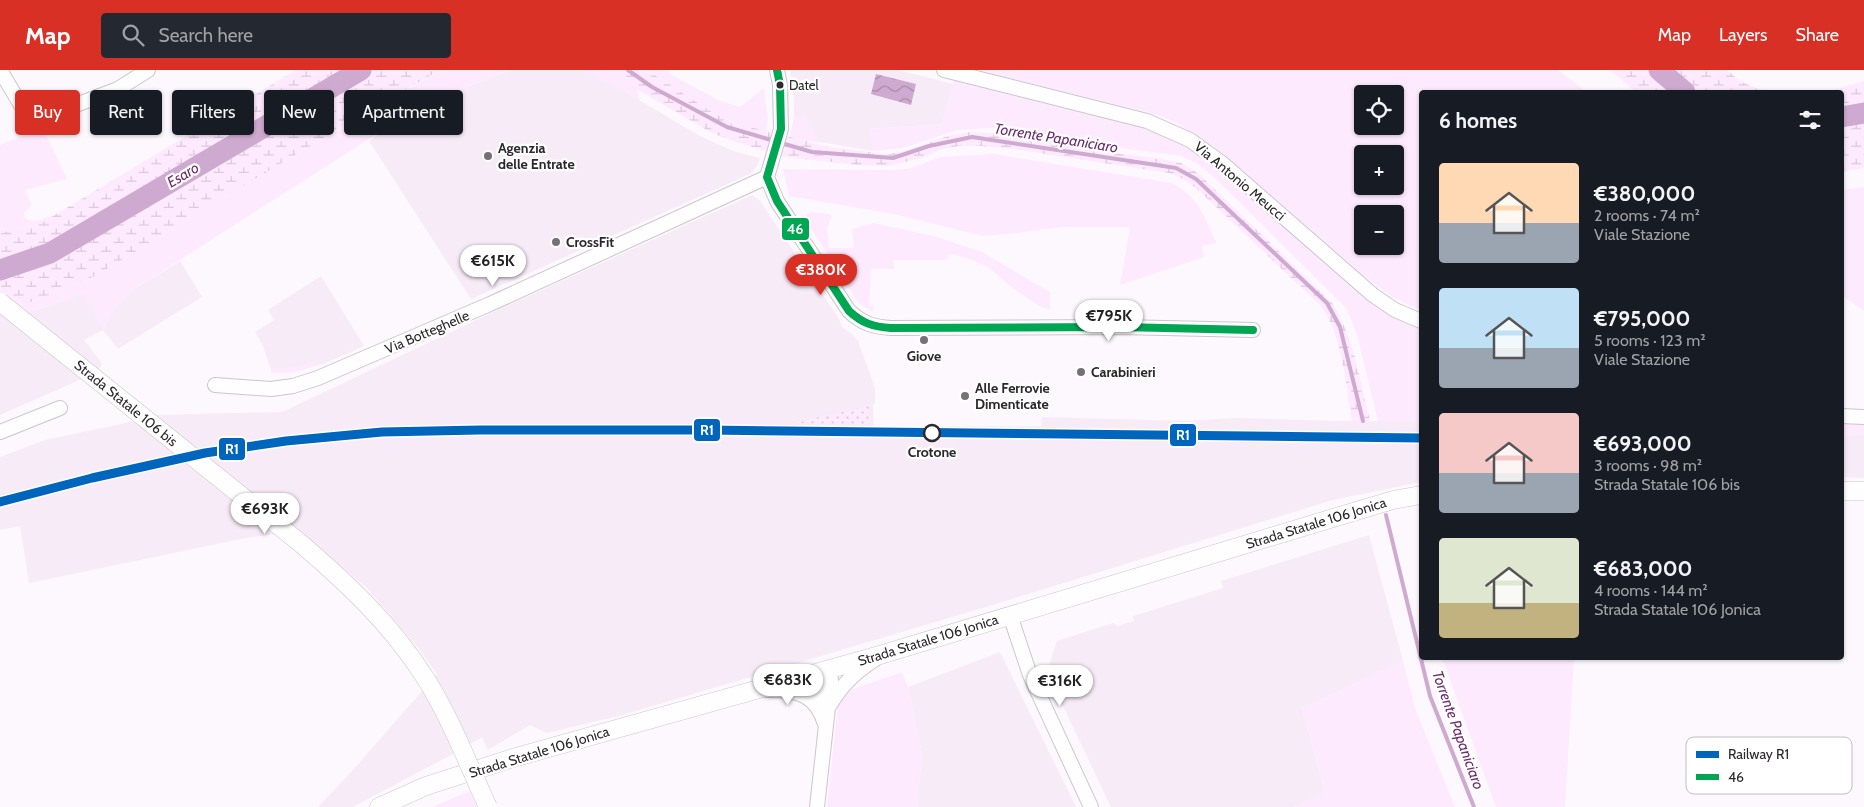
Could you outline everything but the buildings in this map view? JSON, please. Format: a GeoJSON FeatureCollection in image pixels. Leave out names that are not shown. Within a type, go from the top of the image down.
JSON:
{"type":"FeatureCollection","features":[{"type":"Feature","properties":{"kind":"main road","name":"Strada Statale 106 bis"},"geometry":{"type":"LineString","coordinates":[[0,302],[299,542],[347,584],[373,610],[403,647],[426,680],[454,732],[488,807]]}},
{"type":"Feature","properties":{"kind":"main road"},"geometry":{"type":"LineString","coordinates":[[1844,491],[1864,491]]}},
{"type":"Feature","properties":{"kind":"main road","name":"Strada Statale 106 Jonica"},"geometry":{"type":"LineString","coordinates":[[380,807],[426,786],[513,758],[880,655],[1393,500],[1419,495]]}},
{"type":"Feature","properties":{"kind":"main road"},"geometry":{"type":"LineString","coordinates":[[410,807],[513,758]]}},
{"type":"Feature","properties":{"kind":"street"},"geometry":{"type":"LineString","coordinates":[[0,70],[32,122],[118,89],[148,70]]}},
{"type":"Feature","properties":{"kind":"street"},"geometry":{"type":"LineString","coordinates":[[777,70],[780,84],[781,129],[766,177],[777,201],[849,311],[860,321],[872,326],[890,328],[1120,327],[1253,330]]}},
{"type":"Feature","properties":{"kind":"street","name":"Via Antonio Meucci"},"geometry":{"type":"LineString","coordinates":[[944,70],[1147,121],[1190,140],[1223,164],[1373,295],[1395,310],[1419,320]]}},
{"type":"Feature","properties":{"kind":"street","name":"Via Botteghelle"},"geometry":{"type":"LineString","coordinates":[[215,385],[271,389],[293,386],[318,378],[490,304],[766,177]]}},
{"type":"Feature","properties":{"kind":"street"},"geometry":{"type":"LineString","coordinates":[[0,432],[60,408]]}},
{"type":"Feature","properties":{"kind":"street"},"geometry":{"type":"LineString","coordinates":[[1844,416],[1864,417]]}},
{"type":"Feature","properties":{"kind":"street"},"geometry":{"type":"LineString","coordinates":[[1010,615],[1030,676],[1091,807]]}},
{"type":"Feature","properties":{"kind":"street"},"geometry":{"type":"LineString","coordinates":[[817,807],[825,725],[829,706],[839,689],[880,655]]}},
{"type":"Feature","properties":{"kind":"street"},"geometry":{"type":"LineString","coordinates":[[824,671],[817,683],[825,725]]}},
{"type":"Feature","properties":{"kind":"street"},"geometry":{"type":"LineString","coordinates":[[753,690],[785,690],[804,695],[815,703],[822,713],[825,725]]}},
{"type":"Feature","properties":{"kind":"shaded area"},"geometry":{"type":"Polygon","coordinates":[[[511,70],[583,70],[607,81],[698,135],[733,151],[760,158],[752,173],[471,299],[369,141],[378,135],[463,135],[463,90],[458,90],[511,70]]]}},
{"type":"Feature","properties":{"kind":"shaded area"},"geometry":{"type":"Polygon","coordinates":[[[790,70],[898,70],[953,84],[942,124],[869,129],[874,151],[790,137],[794,118],[794,99],[790,70]]]}},
{"type":"Feature","properties":{"kind":"shaded area"},"geometry":{"type":"Polygon","coordinates":[[[752,195],[760,201],[839,319],[842,327],[858,341],[875,388],[873,427],[1041,426],[1042,417],[1186,421],[1235,418],[1419,421],[1419,482],[1333,500],[986,607],[619,716],[546,733],[530,725],[488,750],[482,737],[353,807],[318,807],[437,674],[419,649],[367,588],[300,532],[251,537],[29,583],[20,526],[0,530],[0,457],[45,440],[156,415],[282,412],[504,307],[752,195]]]}},
{"type":"Feature","properties":{"kind":"shaded area"},"geometry":{"type":"Polygon","coordinates":[[[180,261],[202,297],[118,349],[103,330],[84,340],[101,362],[98,370],[0,415],[0,322],[83,293],[103,329],[114,310],[139,286],[180,261]]]}},
{"type":"Feature","properties":{"kind":"shaded area"},"geometry":{"type":"Polygon","coordinates":[[[321,276],[364,346],[326,363],[294,372],[272,373],[263,346],[255,332],[274,320],[268,310],[321,276]]]}},
{"type":"Feature","properties":{"kind":"shaded area"},"geometry":{"type":"Polygon","coordinates":[[[1844,434],[1864,435],[1864,478],[1844,477],[1844,434]]]}},
{"type":"Feature","properties":{"kind":"shaded area"},"geometry":{"type":"Polygon","coordinates":[[[1369,535],[1403,661],[1302,708],[1325,793],[1293,807],[1111,807],[1051,681],[1049,672],[1057,641],[1113,623],[1118,626],[1134,621],[1133,616],[1223,588],[1221,581],[1369,535]]]}},
{"type":"Feature","properties":{"kind":"shaded area"},"geometry":{"type":"Polygon","coordinates":[[[1000,652],[1076,807],[917,807],[922,754],[908,687],[1000,652]]]}},
{"type":"Feature","properties":{"kind":"green space"},"geometry":{"type":"Polygon","coordinates":[[[296,70],[446,70],[431,75],[406,90],[344,90],[344,126],[334,132],[334,90],[264,90],[264,135],[329,135],[95,276],[34,301],[0,311],[0,233],[40,224],[188,135],[254,135],[254,95],[296,70]]]}},
{"type":"Feature","properties":{"kind":"green space"},"geometry":{"type":"Polygon","coordinates":[[[446,70],[511,70],[458,90],[406,90],[432,75],[446,70]]]}},
{"type":"Feature","properties":{"kind":"green space"},"geometry":{"type":"Polygon","coordinates":[[[583,70],[604,70],[637,88],[640,100],[583,70]]]}},
{"type":"Feature","properties":{"kind":"green space"},"geometry":{"type":"Polygon","coordinates":[[[604,70],[647,70],[715,114],[735,123],[829,147],[887,154],[901,152],[948,136],[969,132],[1004,134],[1181,163],[1199,174],[1332,303],[1346,329],[1351,344],[1370,421],[1352,421],[1339,346],[1321,306],[1185,180],[1169,173],[982,146],[959,146],[942,149],[922,158],[887,166],[857,165],[785,157],[712,133],[604,70]]]}},
{"type":"Feature","properties":{"kind":"green space"},"geometry":{"type":"Polygon","coordinates":[[[647,70],[669,70],[670,74],[718,100],[740,107],[764,88],[768,119],[766,132],[735,123],[715,114],[647,70]]]}},
{"type":"Feature","properties":{"kind":"green space"},"geometry":{"type":"Polygon","coordinates":[[[975,70],[1558,70],[1584,90],[1419,90],[1419,310],[1391,296],[1364,276],[1216,148],[1175,122],[1155,114],[975,70]]]}},
{"type":"Feature","properties":{"kind":"green space"},"geometry":{"type":"Polygon","coordinates":[[[1610,70],[1727,70],[1740,81],[1758,89],[1769,90],[1634,90],[1610,70]]]}},
{"type":"Feature","properties":{"kind":"green space"},"geometry":{"type":"Polygon","coordinates":[[[954,79],[1153,129],[1187,148],[1220,171],[1357,291],[1377,306],[1419,329],[1419,421],[1378,421],[1357,335],[1347,309],[1215,178],[1196,163],[1181,156],[1113,147],[1004,127],[957,130],[903,148],[874,151],[868,129],[942,124],[954,79]]]}},
{"type":"Feature","properties":{"kind":"green space"},"geometry":{"type":"Polygon","coordinates":[[[1864,81],[1864,168],[1844,171],[1844,90],[1834,90],[1864,81]]]}},
{"type":"Feature","properties":{"kind":"green space"},"geometry":{"type":"Polygon","coordinates":[[[806,115],[818,143],[790,137],[794,118],[806,115]]]}},
{"type":"Feature","properties":{"kind":"green space"},"geometry":{"type":"Polygon","coordinates":[[[344,126],[344,135],[375,135],[139,286],[114,310],[103,329],[83,293],[0,322],[0,311],[34,301],[95,276],[285,161],[329,135],[334,135],[334,132],[344,126]]]}},
{"type":"Feature","properties":{"kind":"green space"},"geometry":{"type":"Polygon","coordinates":[[[24,135],[43,135],[47,137],[67,179],[25,190],[32,205],[24,213],[25,218],[32,221],[57,214],[40,224],[0,233],[0,145],[24,135]]]}},
{"type":"Feature","properties":{"kind":"green space"},"geometry":{"type":"Polygon","coordinates":[[[993,154],[1172,183],[1182,189],[1195,202],[1217,243],[1202,246],[1204,257],[1120,285],[1130,227],[1062,227],[983,236],[894,214],[789,196],[783,169],[894,170],[912,168],[940,157],[993,154]]]}},
{"type":"Feature","properties":{"kind":"green space"},"geometry":{"type":"Polygon","coordinates":[[[1864,187],[1864,311],[1844,297],[1844,190],[1864,187]]]}},
{"type":"Feature","properties":{"kind":"green space"},"geometry":{"type":"Polygon","coordinates":[[[811,212],[830,214],[832,216],[827,228],[829,248],[854,248],[852,229],[874,223],[934,236],[982,252],[1050,292],[1050,310],[1039,306],[1010,286],[988,267],[952,254],[949,255],[947,260],[894,260],[894,269],[871,269],[869,306],[873,306],[873,312],[856,299],[804,217],[811,212]]]}},
{"type":"Feature","properties":{"kind":"green space"},"geometry":{"type":"Polygon","coordinates":[[[315,361],[315,366],[294,372],[272,373],[271,369],[294,367],[315,361]]]}},
{"type":"Feature","properties":{"kind":"green space"},"geometry":{"type":"Polygon","coordinates":[[[984,388],[1003,388],[1011,393],[985,392],[984,388]]]}},
{"type":"Feature","properties":{"kind":"green space"},"geometry":{"type":"Polygon","coordinates":[[[869,406],[868,424],[792,423],[869,406]]]}},
{"type":"Feature","properties":{"kind":"green space"},"geometry":{"type":"Polygon","coordinates":[[[1844,423],[1864,423],[1864,435],[1844,434],[1844,423]]]}},
{"type":"Feature","properties":{"kind":"green space"},"geometry":{"type":"Polygon","coordinates":[[[1443,660],[1574,660],[1565,807],[1496,807],[1443,660]]]}},
{"type":"Feature","properties":{"kind":"green space"},"geometry":{"type":"Polygon","coordinates":[[[1403,661],[1416,711],[1455,807],[1293,807],[1325,792],[1302,708],[1403,661]]]}},
{"type":"Feature","properties":{"kind":"green space"},"geometry":{"type":"Polygon","coordinates":[[[902,672],[908,687],[922,754],[917,807],[827,807],[838,702],[850,690],[902,672]]]}},
{"type":"Feature","properties":{"kind":"green space"},"geometry":{"type":"Polygon","coordinates":[[[470,791],[477,807],[432,807],[470,791]]]}},
{"type":"Feature","properties":{"kind":"water"},"geometry":{"type":"Polygon","coordinates":[[[876,74],[916,84],[911,105],[871,94],[876,74]]]}},
{"type":"Feature","properties":{"kind":"waterway","name":"Esaro"},"geometry":{"type":"LineString","coordinates":[[0,270],[50,253],[361,70]]}},
{"type":"Feature","properties":{"kind":"waterway","name":"Torrente Papaniciaro"},"geometry":{"type":"LineString","coordinates":[[628,70],[652,87],[727,127],[812,152],[893,158],[929,146],[972,137],[1176,168],[1196,179],[1327,303],[1340,327],[1363,421]]}},
{"type":"Feature","properties":{"kind":"waterway","name":"Esaro"},"geometry":{"type":"LineString","coordinates":[[1659,70],[1683,90]]}},
{"type":"Feature","properties":{"kind":"waterway","name":"Esaro"},"geometry":{"type":"LineString","coordinates":[[1844,116],[1864,113]]}},
{"type":"Feature","properties":{"kind":"waterway","name":"Torrente Papaniciaro"},"geometry":{"type":"LineString","coordinates":[[1386,515],[1419,651]]}},
{"type":"Feature","properties":{"kind":"waterway","name":"Torrente Papaniciaro"},"geometry":{"type":"LineString","coordinates":[[1421,660],[1430,696],[1474,807]]}},
{"type":"Feature","properties":{"kind":"rail line","name":"R1"},"geometry":{"type":"LineString","coordinates":[[0,502],[92,478],[205,453],[286,441],[382,432],[706,430],[1419,438]]}},
{"type":"Feature","properties":{"kind":"transit line","name":"46"},"geometry":{"type":"LineString","coordinates":[[777,70],[780,85],[781,129],[767,177],[777,201],[849,311],[859,319],[879,327],[891,328],[1120,327],[1253,330]]}},
{"type":"Feature","properties":{"kind":"place","name":"Datel"},"geometry":{"type":"Point","coordinates":[780,85]}},
{"type":"Feature","properties":{"kind":"place","name":"Agenzia delle Entrate"},"geometry":{"type":"Point","coordinates":[488,156]}},
{"type":"Feature","properties":{"kind":"place","name":"CrossFit"},"geometry":{"type":"Point","coordinates":[556,242]}},
{"type":"Feature","properties":{"kind":"place","name":"Giove"},"geometry":{"type":"Point","coordinates":[924,340]}},
{"type":"Feature","properties":{"kind":"place","name":"Carabinieri"},"geometry":{"type":"Point","coordinates":[1081,372]}},
{"type":"Feature","properties":{"kind":"place","name":"Alle Ferrovie Dimenticate"},"geometry":{"type":"Point","coordinates":[965,396]}},
{"type":"Feature","properties":{"kind":"place","name":"Crotone"},"geometry":{"type":"Point","coordinates":[932,433]}}]}
